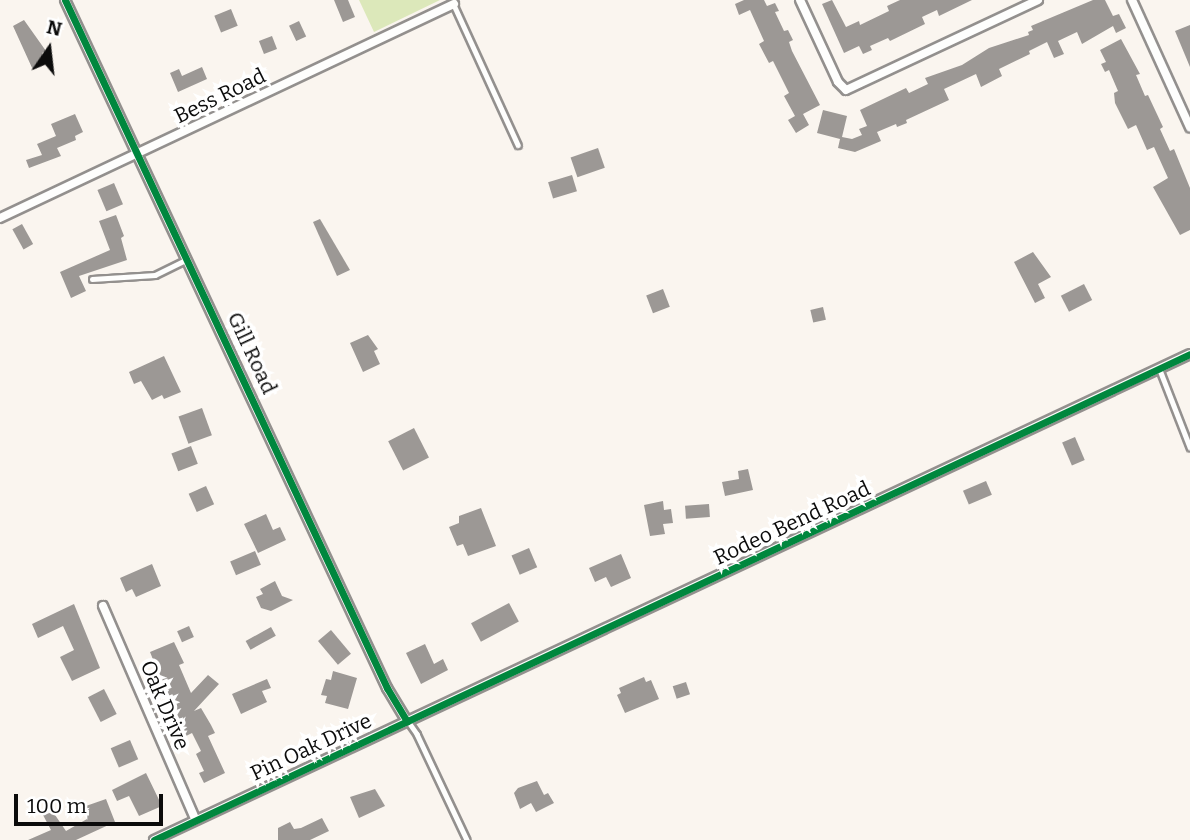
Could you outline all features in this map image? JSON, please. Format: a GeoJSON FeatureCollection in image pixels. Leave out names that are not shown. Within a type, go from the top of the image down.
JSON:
{"type":"FeatureCollection","features":[{"type":"Feature","properties":{"kind":"street","name":"Gill Road"},"geometry":{"type":"LineString","coordinates":[[65,0],[387,688],[407,721]]}},
{"type":"Feature","properties":{"kind":"street"},"geometry":{"type":"LineString","coordinates":[[800,0],[838,82],[846,90],[1038,0]]}},
{"type":"Feature","properties":{"kind":"street"},"geometry":{"type":"LineString","coordinates":[[1132,0],[1190,127]]}},
{"type":"Feature","properties":{"kind":"street","name":"Bess Road"},"geometry":{"type":"LineString","coordinates":[[0,218],[454,4]]}},
{"type":"Feature","properties":{"kind":"street","name":"Rodeo Bend Road"},"geometry":{"type":"LineString","coordinates":[[407,721],[1190,354]]}},
{"type":"Feature","properties":{"kind":"street","name":"Oak Drive"},"geometry":{"type":"LineString","coordinates":[[103,606],[195,818]]}},
{"type":"Feature","properties":{"kind":"street","name":"Pin Oak Drive"},"geometry":{"type":"LineString","coordinates":[[154,840],[195,818],[278,783],[407,721]]}},
{"type":"Feature","properties":{"kind":"lane"},"geometry":{"type":"LineString","coordinates":[[454,4],[518,145]]}},
{"type":"Feature","properties":{"kind":"lane"},"geometry":{"type":"LineString","coordinates":[[92,278],[155,275],[188,259]]}},
{"type":"Feature","properties":{"kind":"lane"},"geometry":{"type":"LineString","coordinates":[[1159,369],[1190,447]]}},
{"type":"Feature","properties":{"kind":"lane"},"geometry":{"type":"LineString","coordinates":[[407,721],[418,734],[467,840]]}},
{"type":"Feature","properties":{"kind":"green space"},"geometry":{"type":"Polygon","coordinates":[[[359,0],[440,0],[374,32],[359,0]]]}},
{"type":"Feature","properties":{"kind":"building"},"geometry":{"type":"Polygon","coordinates":[[[334,0],[348,0],[355,17],[343,22],[334,0]]]}},
{"type":"Feature","properties":{"kind":"building"},"geometry":{"type":"Polygon","coordinates":[[[744,0],[764,0],[767,6],[775,3],[779,11],[775,12],[784,31],[788,30],[793,40],[789,42],[792,51],[820,105],[803,114],[809,125],[796,133],[788,120],[795,116],[784,96],[789,93],[773,61],[769,63],[759,44],[764,41],[750,10],[739,15],[735,4],[744,0]]]}},
{"type":"Feature","properties":{"kind":"building"},"geometry":{"type":"Polygon","coordinates":[[[832,0],[846,27],[859,21],[860,25],[889,11],[887,6],[900,0],[972,0],[939,16],[937,10],[922,17],[925,24],[890,41],[888,38],[870,46],[872,50],[863,54],[859,46],[844,53],[822,4],[832,0]]]}},
{"type":"Feature","properties":{"kind":"building"},"geometry":{"type":"Polygon","coordinates":[[[1093,0],[1105,0],[1113,16],[1119,14],[1126,28],[1116,33],[1113,26],[1082,44],[1077,32],[1058,41],[1064,54],[1054,58],[1047,42],[1029,51],[1030,54],[999,69],[1002,76],[981,87],[976,74],[944,89],[949,100],[906,120],[907,123],[897,127],[896,124],[877,132],[881,141],[855,152],[838,148],[840,139],[817,133],[823,110],[847,116],[842,137],[852,139],[862,135],[859,129],[867,126],[860,110],[906,88],[909,93],[928,84],[925,78],[962,65],[989,48],[1029,35],[1028,32],[1033,30],[1031,26],[1093,0]]]}},
{"type":"Feature","properties":{"kind":"building"},"geometry":{"type":"Polygon","coordinates":[[[231,9],[238,26],[221,32],[214,16],[231,9]]]}},
{"type":"Feature","properties":{"kind":"building"},"geometry":{"type":"Polygon","coordinates":[[[24,20],[46,51],[42,53],[47,64],[33,70],[13,26],[24,20]]]}},
{"type":"Feature","properties":{"kind":"building"},"geometry":{"type":"Polygon","coordinates":[[[299,21],[306,36],[296,41],[289,26],[299,21]]]}},
{"type":"Feature","properties":{"kind":"building"},"geometry":{"type":"Polygon","coordinates":[[[1190,25],[1190,67],[1175,31],[1190,25]]]}},
{"type":"Feature","properties":{"kind":"building"},"geometry":{"type":"Polygon","coordinates":[[[272,36],[277,49],[264,54],[259,41],[272,36]]]}},
{"type":"Feature","properties":{"kind":"building"},"geometry":{"type":"Polygon","coordinates":[[[1121,39],[1140,74],[1136,75],[1163,127],[1160,129],[1170,151],[1174,149],[1190,188],[1190,230],[1180,235],[1153,187],[1168,178],[1154,147],[1147,150],[1136,125],[1128,129],[1115,103],[1114,93],[1118,91],[1109,70],[1105,72],[1101,64],[1106,62],[1100,50],[1121,39]]]}},
{"type":"Feature","properties":{"kind":"building"},"geometry":{"type":"Polygon","coordinates":[[[202,67],[207,79],[178,92],[170,73],[179,69],[182,76],[202,67]]]}},
{"type":"Feature","properties":{"kind":"building"},"geometry":{"type":"Polygon","coordinates":[[[75,114],[83,132],[75,136],[76,140],[57,148],[61,156],[29,168],[26,160],[42,155],[37,144],[56,136],[51,124],[75,114]]]}},
{"type":"Feature","properties":{"kind":"building"},"geometry":{"type":"Polygon","coordinates":[[[598,148],[605,168],[577,177],[571,157],[598,148]]]}},
{"type":"Feature","properties":{"kind":"building"},"geometry":{"type":"Polygon","coordinates":[[[572,175],[577,191],[553,199],[548,182],[572,175]]]}},
{"type":"Feature","properties":{"kind":"building"},"geometry":{"type":"Polygon","coordinates":[[[114,183],[123,204],[106,211],[97,190],[114,183]]]}},
{"type":"Feature","properties":{"kind":"building"},"geometry":{"type":"Polygon","coordinates":[[[116,215],[124,236],[121,238],[127,260],[79,276],[86,291],[71,298],[60,272],[110,250],[99,221],[116,215]]]}},
{"type":"Feature","properties":{"kind":"building"},"geometry":{"type":"Polygon","coordinates":[[[320,219],[350,270],[337,276],[313,222],[320,219]]]}},
{"type":"Feature","properties":{"kind":"building"},"geometry":{"type":"Polygon","coordinates":[[[22,224],[33,244],[24,249],[12,229],[22,224]]]}},
{"type":"Feature","properties":{"kind":"building"},"geometry":{"type":"Polygon","coordinates":[[[1033,252],[1051,277],[1038,284],[1045,298],[1035,303],[1014,262],[1033,252]]]}},
{"type":"Feature","properties":{"kind":"building"},"geometry":{"type":"Polygon","coordinates":[[[1084,284],[1092,300],[1069,312],[1061,296],[1084,284]]]}},
{"type":"Feature","properties":{"kind":"building"},"geometry":{"type":"Polygon","coordinates":[[[663,289],[670,307],[653,313],[646,295],[663,289]]]}},
{"type":"Feature","properties":{"kind":"building"},"geometry":{"type":"Polygon","coordinates":[[[823,307],[826,320],[813,323],[810,310],[823,307]]]}},
{"type":"Feature","properties":{"kind":"building"},"geometry":{"type":"Polygon","coordinates":[[[368,335],[378,349],[374,351],[380,364],[363,372],[350,343],[368,335]]]}},
{"type":"Feature","properties":{"kind":"building"},"geometry":{"type":"Polygon","coordinates":[[[164,356],[181,392],[164,399],[162,395],[152,400],[141,381],[134,384],[129,372],[164,356]]]}},
{"type":"Feature","properties":{"kind":"building"},"geometry":{"type":"Polygon","coordinates":[[[202,408],[212,435],[188,444],[179,417],[202,408]]]}},
{"type":"Feature","properties":{"kind":"building"},"geometry":{"type":"Polygon","coordinates":[[[414,428],[429,457],[403,471],[388,441],[414,428]]]}},
{"type":"Feature","properties":{"kind":"building"},"geometry":{"type":"Polygon","coordinates":[[[1075,437],[1085,460],[1072,465],[1062,442],[1075,437]]]}},
{"type":"Feature","properties":{"kind":"building"},"geometry":{"type":"Polygon","coordinates":[[[191,446],[198,464],[178,471],[171,454],[191,446]]]}},
{"type":"Feature","properties":{"kind":"building"},"geometry":{"type":"Polygon","coordinates":[[[748,469],[753,490],[725,496],[722,482],[739,479],[738,471],[748,469]]]}},
{"type":"Feature","properties":{"kind":"building"},"geometry":{"type":"Polygon","coordinates":[[[986,481],[992,495],[969,505],[963,491],[986,481]]]}},
{"type":"Feature","properties":{"kind":"building"},"geometry":{"type":"Polygon","coordinates":[[[206,486],[214,504],[197,512],[189,494],[206,486]]]}},
{"type":"Feature","properties":{"kind":"building"},"geometry":{"type":"Polygon","coordinates":[[[663,501],[664,510],[671,509],[673,523],[663,524],[665,534],[650,536],[644,505],[663,501]]]}},
{"type":"Feature","properties":{"kind":"building"},"geometry":{"type":"Polygon","coordinates":[[[709,504],[710,517],[686,519],[685,506],[709,504]]]}},
{"type":"Feature","properties":{"kind":"building"},"geometry":{"type":"Polygon","coordinates":[[[481,508],[496,546],[468,556],[463,544],[457,546],[449,527],[459,523],[459,516],[481,508]]]}},
{"type":"Feature","properties":{"kind":"building"},"geometry":{"type":"Polygon","coordinates":[[[266,514],[273,530],[280,527],[286,540],[258,553],[244,524],[266,514]]]}},
{"type":"Feature","properties":{"kind":"building"},"geometry":{"type":"Polygon","coordinates":[[[529,548],[537,567],[520,575],[512,555],[529,548]]]}},
{"type":"Feature","properties":{"kind":"building"},"geometry":{"type":"Polygon","coordinates":[[[255,551],[261,565],[236,575],[230,562],[255,551]]]}},
{"type":"Feature","properties":{"kind":"building"},"geometry":{"type":"Polygon","coordinates":[[[621,554],[631,578],[611,587],[606,577],[595,582],[589,568],[621,554]]]}},
{"type":"Feature","properties":{"kind":"building"},"geometry":{"type":"Polygon","coordinates":[[[152,564],[161,586],[136,597],[132,589],[126,592],[120,578],[152,564]]]}},
{"type":"Feature","properties":{"kind":"building"},"geometry":{"type":"Polygon","coordinates":[[[275,581],[282,596],[293,600],[271,611],[261,608],[256,597],[263,594],[260,589],[275,581]]]}},
{"type":"Feature","properties":{"kind":"building"},"geometry":{"type":"Polygon","coordinates":[[[509,603],[519,622],[481,642],[471,623],[509,603]]]}},
{"type":"Feature","properties":{"kind":"building"},"geometry":{"type":"Polygon","coordinates":[[[74,604],[100,668],[72,681],[60,657],[74,650],[63,626],[38,638],[32,624],[74,604]]]}},
{"type":"Feature","properties":{"kind":"building"},"geometry":{"type":"Polygon","coordinates":[[[189,626],[194,637],[182,642],[177,631],[189,626]]]}},
{"type":"Feature","properties":{"kind":"building"},"geometry":{"type":"Polygon","coordinates":[[[271,627],[276,636],[250,650],[246,641],[271,627]]]}},
{"type":"Feature","properties":{"kind":"building"},"geometry":{"type":"Polygon","coordinates":[[[331,630],[351,654],[338,665],[318,641],[331,630]]]}},
{"type":"Feature","properties":{"kind":"building"},"geometry":{"type":"Polygon","coordinates":[[[174,642],[184,663],[179,665],[191,693],[208,675],[219,684],[194,711],[201,708],[215,733],[208,736],[225,773],[204,783],[199,773],[204,771],[196,754],[201,751],[192,733],[184,737],[150,652],[174,642]]]}},
{"type":"Feature","properties":{"kind":"building"},"geometry":{"type":"Polygon","coordinates":[[[425,644],[434,664],[443,659],[448,670],[421,684],[406,653],[425,644]]]}},
{"type":"Feature","properties":{"kind":"building"},"geometry":{"type":"Polygon","coordinates":[[[333,671],[357,678],[348,709],[325,703],[327,696],[321,695],[326,679],[331,680],[333,671]]]}},
{"type":"Feature","properties":{"kind":"building"},"geometry":{"type":"Polygon","coordinates":[[[644,677],[646,682],[651,680],[659,699],[625,713],[617,695],[621,693],[619,688],[644,677]]]}},
{"type":"Feature","properties":{"kind":"building"},"geometry":{"type":"Polygon","coordinates":[[[267,679],[271,688],[262,691],[267,702],[241,714],[232,694],[267,679]]]}},
{"type":"Feature","properties":{"kind":"building"},"geometry":{"type":"Polygon","coordinates":[[[686,682],[690,694],[677,699],[673,686],[686,682]]]}},
{"type":"Feature","properties":{"kind":"building"},"geometry":{"type":"Polygon","coordinates":[[[104,689],[117,714],[101,722],[88,697],[104,689]]]}},
{"type":"Feature","properties":{"kind":"building"},"geometry":{"type":"Polygon","coordinates":[[[130,740],[138,759],[119,768],[111,748],[130,740]]]}},
{"type":"Feature","properties":{"kind":"building"},"geometry":{"type":"Polygon","coordinates":[[[146,773],[162,806],[139,816],[129,796],[117,801],[112,790],[146,773]]]}},
{"type":"Feature","properties":{"kind":"building"},"geometry":{"type":"Polygon","coordinates":[[[537,781],[544,795],[548,793],[554,803],[536,812],[531,803],[520,809],[514,793],[518,788],[537,781]]]}},
{"type":"Feature","properties":{"kind":"building"},"geometry":{"type":"Polygon","coordinates":[[[375,789],[385,806],[359,818],[350,797],[375,789]]]}},
{"type":"Feature","properties":{"kind":"building"},"geometry":{"type":"Polygon","coordinates":[[[106,799],[115,822],[76,840],[28,840],[51,830],[43,815],[53,812],[66,831],[87,819],[83,807],[106,799]]]}},
{"type":"Feature","properties":{"kind":"building"},"geometry":{"type":"Polygon","coordinates":[[[322,818],[329,831],[310,840],[278,840],[278,828],[290,822],[294,829],[322,818]]]}},
{"type":"Feature","properties":{"kind":"cycle path"},"geometry":{"type":"LineString","coordinates":[[65,0],[387,688],[407,721]]}},
{"type":"Feature","properties":{"kind":"cycle path"},"geometry":{"type":"LineString","coordinates":[[154,840],[1190,354]]}}]}
